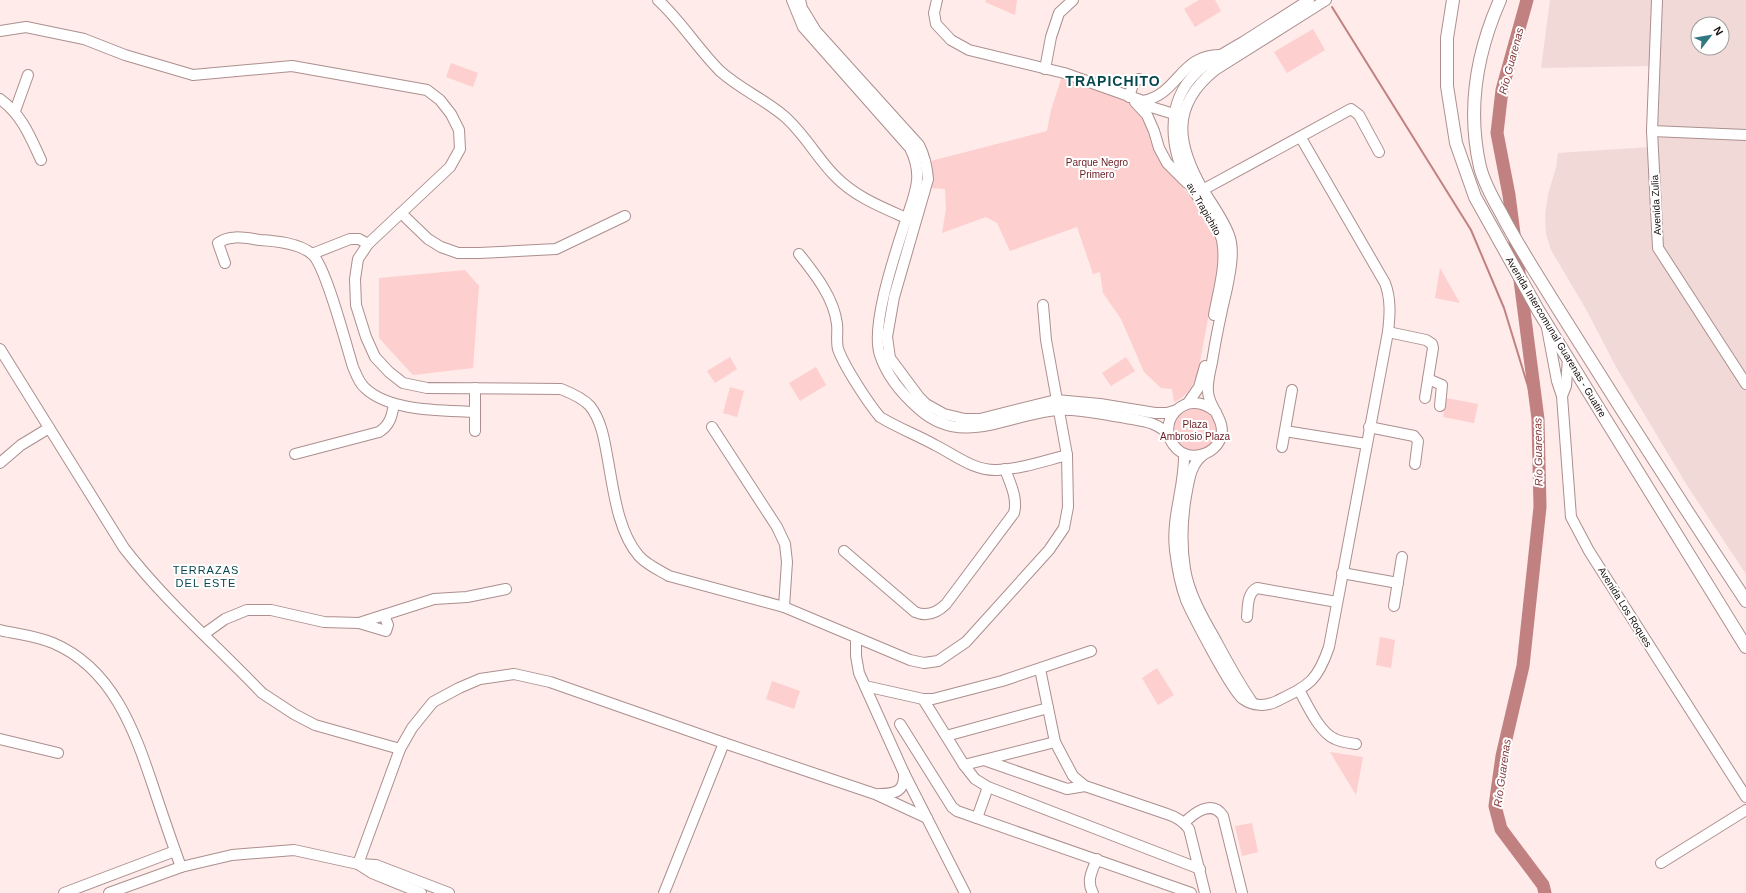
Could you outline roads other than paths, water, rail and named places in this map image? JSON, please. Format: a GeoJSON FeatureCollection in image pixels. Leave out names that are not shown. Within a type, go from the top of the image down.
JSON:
{"type":"FeatureCollection","features":[{"type":"Feature","properties":{"kind":"main road","name":"Avenida Intercomunal Guarenas - Guatire"},"geometry":{"type":"LineString","coordinates":[[1454,0],[1447,38],[1447,86],[1456,143],[1475,197],[1538,310],[1746,647]]}},
{"type":"Feature","properties":{"kind":"main road","name":"Avenida Intercomunal Guarenas - Guatire"},"geometry":{"type":"LineString","coordinates":[[1500,0],[1492,18],[1475,86],[1474,117],[1476,148],[1480,169],[1489,191],[1530,265],[1664,476],[1746,601]]}},
{"type":"Feature","properties":{"kind":"street"},"geometry":{"type":"LineString","coordinates":[[658,0],[720,71],[740,87],[784,116],[796,128],[834,176],[845,186],[871,202],[911,220]]}},
{"type":"Feature","properties":{"kind":"street"},"geometry":{"type":"LineString","coordinates":[[792,0],[803,27],[910,148],[916,161],[918,175],[911,220],[887,337],[890,358],[909,385],[926,404],[944,414],[965,419],[980,419],[1057,405],[1100,404],[1155,413],[1167,413],[1177,410],[1188,403],[1203,403],[1216,412]]}},
{"type":"Feature","properties":{"kind":"street"},"geometry":{"type":"LineString","coordinates":[[800,0],[802,8],[816,31],[919,145],[927,166],[928,179],[911,220]]}},
{"type":"Feature","properties":{"kind":"street"},"geometry":{"type":"LineString","coordinates":[[937,0],[934,13],[936,24],[951,40],[969,50],[1064,74],[1170,113]]}},
{"type":"Feature","properties":{"kind":"street"},"geometry":{"type":"LineString","coordinates":[[1045,69],[1056,19],[1061,9],[1073,0]]}},
{"type":"Feature","properties":{"kind":"street","name":"av. Trapichito"},"geometry":{"type":"LineString","coordinates":[[1188,403],[1199,386],[1203,374],[1224,260],[1221,237],[1175,151],[1170,113],[1190,80],[1205,66],[1309,0]]}},
{"type":"Feature","properties":{"kind":"street"},"geometry":{"type":"LineString","coordinates":[[1196,190],[1190,164],[1183,145],[1182,123],[1184,113],[1192,93],[1201,82],[1215,70],[1326,0]]}},
{"type":"Feature","properties":{"kind":"street","name":"Avenida Zulia"},"geometry":{"type":"LineString","coordinates":[[1657,0],[1652,131],[1658,248],[1746,384]]}},
{"type":"Feature","properties":{"kind":"street"},"geometry":{"type":"LineString","coordinates":[[0,31],[26,27],[77,37],[125,55],[193,74],[292,66],[403,84],[427,90],[440,100],[451,114],[459,130],[460,149],[450,166],[368,244],[358,259],[355,279],[356,305],[366,337],[375,357],[403,383],[427,388],[562,389],[572,393],[589,405],[598,419],[604,439],[617,512],[627,535],[639,556],[652,567],[669,576],[784,606],[910,660],[924,663],[938,661],[966,642],[1049,550],[1064,528],[1068,507],[1067,455],[1046,340],[1043,305]]}},
{"type":"Feature","properties":{"kind":"street","name":"av. Trapichito"},"geometry":{"type":"LineString","coordinates":[[1170,113],[1163,107],[1160,94],[1198,58],[1211,54],[1221,55]]}},
{"type":"Feature","properties":{"kind":"street"},"geometry":{"type":"LineString","coordinates":[[15,111],[28,75]]}},
{"type":"Feature","properties":{"kind":"street"},"geometry":{"type":"LineString","coordinates":[[1139,79],[1132,84],[1132,100],[1147,115],[1159,148],[1167,163],[1196,190],[1229,236],[1231,252],[1229,279],[1218,327],[1208,384],[1210,402],[1222,427],[1222,435],[1215,448],[1196,460],[1193,467],[1182,524],[1185,569],[1201,614],[1238,683],[1253,704]]}},
{"type":"Feature","properties":{"kind":"street"},"geometry":{"type":"LineString","coordinates":[[1132,100],[1143,101],[1160,94]]}},
{"type":"Feature","properties":{"kind":"street"},"geometry":{"type":"LineString","coordinates":[[0,99],[15,111],[29,134],[41,160]]}},
{"type":"Feature","properties":{"kind":"street"},"geometry":{"type":"LineString","coordinates":[[1196,190],[1301,138],[1351,109],[1359,115],[1379,152]]}},
{"type":"Feature","properties":{"kind":"street"},"geometry":{"type":"LineString","coordinates":[[1652,131],[1746,135]]}},
{"type":"Feature","properties":{"kind":"street"},"geometry":{"type":"LineString","coordinates":[[1184,454],[1184,464],[1174,533],[1177,568],[1181,585],[1195,618],[1234,690],[1242,699],[1253,704],[1264,706],[1274,703],[1310,683],[1318,673],[1329,647],[1388,332],[1390,301],[1385,283],[1301,138]]}},
{"type":"Feature","properties":{"kind":"street"},"geometry":{"type":"LineString","coordinates":[[401,213],[428,239],[441,247],[458,253],[556,249],[625,216]]}},
{"type":"Feature","properties":{"kind":"street"},"geometry":{"type":"LineString","coordinates":[[225,263],[218,243],[224,238],[235,237],[272,241],[304,249],[312,254],[319,262],[323,271],[353,367],[359,381],[365,388],[378,397],[394,404],[434,410],[475,412]]}},
{"type":"Feature","properties":{"kind":"street"},"geometry":{"type":"LineString","coordinates":[[312,254],[350,239],[359,239],[368,244]]}},
{"type":"Feature","properties":{"kind":"street"},"geometry":{"type":"LineString","coordinates":[[799,254],[816,277],[834,312],[837,324],[838,348],[842,359],[873,409],[880,417],[937,445],[974,466],[986,470],[1006,469],[1067,455]]}},
{"type":"Feature","properties":{"kind":"street","name":"Avenida Los Roques"},"geometry":{"type":"LineString","coordinates":[[1546,322],[1553,362],[1562,396],[1571,517],[1589,551],[1746,797]]}},
{"type":"Feature","properties":{"kind":"street"},"geometry":{"type":"LineString","coordinates":[[1388,332],[1426,340],[1432,344],[1433,348],[1425,398]]}},
{"type":"Feature","properties":{"kind":"street"},"geometry":{"type":"LineString","coordinates":[[0,349],[124,548],[141,571],[168,600],[262,693],[294,714],[315,725],[400,748]]}},
{"type":"Feature","properties":{"kind":"street","name":"Avenida Los Roques"},"geometry":{"type":"LineString","coordinates":[[1562,396],[1566,386],[1568,358]]}},
{"type":"Feature","properties":{"kind":"street"},"geometry":{"type":"LineString","coordinates":[[1428,379],[1442,385],[1440,406]]}},
{"type":"Feature","properties":{"kind":"street"},"geometry":{"type":"LineString","coordinates":[[475,388],[475,431]]}},
{"type":"Feature","properties":{"kind":"street"},"geometry":{"type":"LineString","coordinates":[[1282,447],[1292,390]]}},
{"type":"Feature","properties":{"kind":"street"},"geometry":{"type":"LineString","coordinates":[[295,454],[379,432],[386,428],[389,423],[394,404]]}},
{"type":"Feature","properties":{"kind":"street"},"geometry":{"type":"LineString","coordinates":[[1057,405],[1084,412],[1143,421],[1157,425],[1163,428],[1177,449],[1184,454],[1196,456],[1203,455]]}},
{"type":"Feature","properties":{"kind":"street"},"geometry":{"type":"LineString","coordinates":[[1169,436],[1170,421],[1177,410]]}},
{"type":"Feature","properties":{"kind":"street"},"geometry":{"type":"LineString","coordinates":[[712,427],[777,527],[785,544],[787,562],[784,606]]}},
{"type":"Feature","properties":{"kind":"street"},"geometry":{"type":"LineString","coordinates":[[1369,427],[1414,436],[1418,441],[1415,464]]}},
{"type":"Feature","properties":{"kind":"street"},"geometry":{"type":"LineString","coordinates":[[0,463],[21,445],[49,428]]}},
{"type":"Feature","properties":{"kind":"street"},"geometry":{"type":"LineString","coordinates":[[1285,431],[1366,444]]}},
{"type":"Feature","properties":{"kind":"street"},"geometry":{"type":"LineString","coordinates":[[844,551],[915,612],[927,615],[933,613],[946,604],[1014,513],[1015,498],[1006,469]]}},
{"type":"Feature","properties":{"kind":"street"},"geometry":{"type":"LineString","coordinates":[[1394,606],[1402,557]]}},
{"type":"Feature","properties":{"kind":"street"},"geometry":{"type":"LineString","coordinates":[[1342,573],[1398,583]]}},
{"type":"Feature","properties":{"kind":"street"},"geometry":{"type":"LineString","coordinates":[[1247,616],[1250,594],[1257,588],[1337,602]]}},
{"type":"Feature","properties":{"kind":"street"},"geometry":{"type":"LineString","coordinates":[[359,623],[434,599],[467,598],[506,589]]}},
{"type":"Feature","properties":{"kind":"street"},"geometry":{"type":"LineString","coordinates":[[204,634],[226,619],[247,610],[271,610],[324,622],[359,623],[386,631],[388,625],[384,615]]}},
{"type":"Feature","properties":{"kind":"street"},"geometry":{"type":"LineString","coordinates":[[0,630],[52,642],[84,661],[101,677],[129,719],[141,749],[181,867]]}},
{"type":"Feature","properties":{"kind":"street"},"geometry":{"type":"LineString","coordinates":[[856,638],[856,656],[859,673],[904,773],[965,893]]}},
{"type":"Feature","properties":{"kind":"street"},"geometry":{"type":"LineString","coordinates":[[865,686],[923,699],[933,699],[994,683],[1091,651]]}},
{"type":"Feature","properties":{"kind":"street"},"geometry":{"type":"LineString","coordinates":[[1040,669],[1055,742],[1073,776],[1085,786],[1177,817],[1184,823],[1189,829],[1205,893]]}},
{"type":"Feature","properties":{"kind":"street"},"geometry":{"type":"LineString","coordinates":[[358,864],[400,748],[412,728],[433,702],[480,679],[514,674],[550,682],[724,744],[876,794],[927,818]]}},
{"type":"Feature","properties":{"kind":"street"},"geometry":{"type":"LineString","coordinates":[[1299,690],[1312,714],[1329,736],[1336,740],[1356,744]]}},
{"type":"Feature","properties":{"kind":"street"},"geometry":{"type":"LineString","coordinates":[[923,699],[964,765],[975,779],[988,787],[1200,869]]}},
{"type":"Feature","properties":{"kind":"street"},"geometry":{"type":"LineString","coordinates":[[946,736],[1048,708]]}},
{"type":"Feature","properties":{"kind":"street"},"geometry":{"type":"LineString","coordinates":[[900,724],[952,807],[963,814],[1097,859],[1191,893]]}},
{"type":"Feature","properties":{"kind":"street"},"geometry":{"type":"LineString","coordinates":[[0,739],[58,753]]}},
{"type":"Feature","properties":{"kind":"street"},"geometry":{"type":"LineString","coordinates":[[964,765],[1055,742]]}},
{"type":"Feature","properties":{"kind":"street"},"geometry":{"type":"LineString","coordinates":[[664,893],[724,744]]}},
{"type":"Feature","properties":{"kind":"street"},"geometry":{"type":"LineString","coordinates":[[984,760],[1067,789],[1085,786]]}},
{"type":"Feature","properties":{"kind":"street"},"geometry":{"type":"LineString","coordinates":[[876,794],[891,794],[896,792],[901,788],[904,781],[904,773]]}},
{"type":"Feature","properties":{"kind":"street"},"geometry":{"type":"LineString","coordinates":[[977,818],[988,787]]}},
{"type":"Feature","properties":{"kind":"street"},"geometry":{"type":"LineString","coordinates":[[1184,823],[1195,813],[1203,809],[1212,808],[1220,811],[1223,816],[1242,893]]}},
{"type":"Feature","properties":{"kind":"street"},"geometry":{"type":"LineString","coordinates":[[1662,863],[1746,810]]}},
{"type":"Feature","properties":{"kind":"street"},"geometry":{"type":"LineString","coordinates":[[109,893],[181,867],[232,855],[294,850],[358,864],[376,865],[450,893]]}},
{"type":"Feature","properties":{"kind":"street"},"geometry":{"type":"LineString","coordinates":[[64,893],[175,851]]}},
{"type":"Feature","properties":{"kind":"street"},"geometry":{"type":"LineString","coordinates":[[1093,893],[1089,880],[1097,859]]}},
{"type":"Feature","properties":{"kind":"street"},"geometry":{"type":"LineString","coordinates":[[358,864],[372,873],[421,893]]}},
{"type":"Feature","properties":{"kind":"waterway","name":"Río Guarenas"},"geometry":{"type":"LineString","coordinates":[[1527,0],[1502,90],[1497,133],[1509,195],[1538,419],[1540,507],[1523,666],[1502,756],[1495,806],[1501,829],[1543,885],[1545,893]]}},
{"type":"Feature","properties":{"kind":"waterway"},"geometry":{"type":"LineString","coordinates":[[1332,7],[1471,230],[1504,308],[1538,419]]}},
{"type":"Feature","properties":{"kind":"district","name":"TRAPICHITO"},"geometry":{"type":"Point","coordinates":[1113,81]}},
{"type":"Feature","properties":{"kind":"district","name":"TERRAZAS DEL ESTE"},"geometry":{"type":"Point","coordinates":[206,576]}},
{"type":"Feature","properties":{"kind":"park label","name":"Parque Negro Primero"},"geometry":{"type":"Point","coordinates":[1097,168]}},
{"type":"Feature","properties":{"kind":"park label","name":"Plaza Ambrosio Plaza"},"geometry":{"type":"Point","coordinates":[1195,430]}}]}
